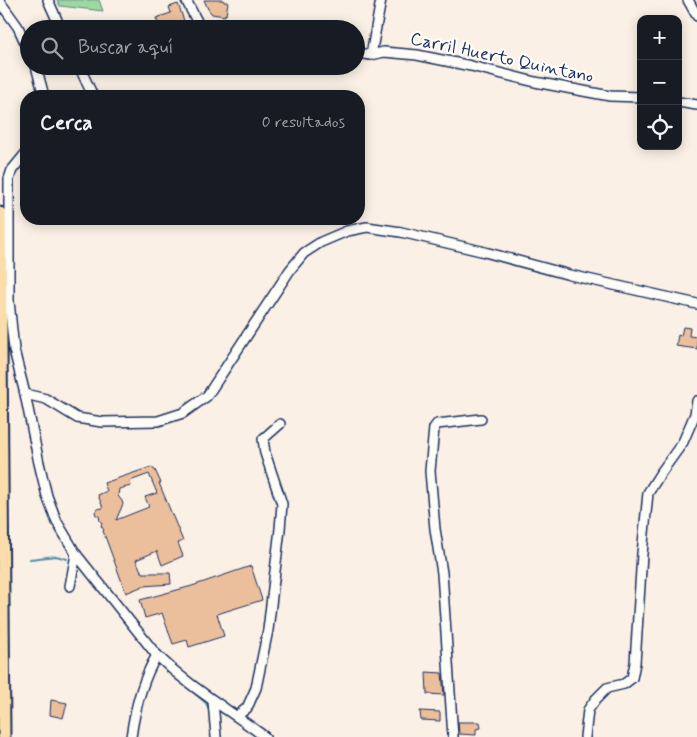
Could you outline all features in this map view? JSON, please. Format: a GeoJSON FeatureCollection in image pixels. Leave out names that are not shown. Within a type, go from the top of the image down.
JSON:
{"type":"FeatureCollection","features":[{"type":"Feature","properties":{"kind":"main road"},"geometry":{"type":"LineString","coordinates":[[4,737],[5,216]]}},
{"type":"Feature","properties":{"kind":"street"},"geometry":{"type":"LineString","coordinates":[[48,0],[58,20]]}},
{"type":"Feature","properties":{"kind":"street"},"geometry":{"type":"LineString","coordinates":[[186,0],[196,20]]}},
{"type":"Feature","properties":{"kind":"street"},"geometry":{"type":"LineString","coordinates":[[371,55],[381,0]]}},
{"type":"Feature","properties":{"kind":"street"},"geometry":{"type":"LineString","coordinates":[[688,0],[697,16]]}},
{"type":"Feature","properties":{"kind":"street"},"geometry":{"type":"LineString","coordinates":[[0,2],[20,31]]}},
{"type":"Feature","properties":{"kind":"street","name":"Carril Huerto Quintano"},"geometry":{"type":"LineString","coordinates":[[365,54],[384,52],[417,55],[535,82],[610,96],[637,97]]}},
{"type":"Feature","properties":{"kind":"street"},"geometry":{"type":"LineString","coordinates":[[38,75],[42,90]]}},
{"type":"Feature","properties":{"kind":"street"},"geometry":{"type":"LineString","coordinates":[[83,75],[89,90]]}},
{"type":"Feature","properties":{"kind":"street"},"geometry":{"type":"LineString","coordinates":[[682,102],[697,104]]}},
{"type":"Feature","properties":{"kind":"street"},"geometry":{"type":"LineString","coordinates":[[20,161],[12,170],[9,179],[5,216],[9,301],[14,350],[25,394],[38,463],[47,496],[57,522],[76,554],[157,656],[213,701],[265,737]]}},
{"type":"Feature","properties":{"kind":"street"},"geometry":{"type":"LineString","coordinates":[[25,394],[46,399],[77,418],[102,422],[158,421],[184,413],[207,396],[290,270],[304,253],[321,242],[347,231],[367,227],[481,251],[570,275],[697,304]]}},
{"type":"Feature","properties":{"kind":"street"},"geometry":{"type":"LineString","coordinates":[[585,737],[588,710],[596,699],[607,688],[624,684],[632,678],[635,663],[648,493],[682,442],[695,414],[697,401]]}},
{"type":"Feature","properties":{"kind":"street"},"geometry":{"type":"LineString","coordinates":[[453,737],[442,572],[435,529],[430,471],[434,428],[437,424],[481,419]]}},
{"type":"Feature","properties":{"kind":"street"},"geometry":{"type":"LineString","coordinates":[[237,716],[247,708],[256,688],[268,630],[282,504],[265,453],[263,438],[280,424]]}},
{"type":"Feature","properties":{"kind":"street"},"geometry":{"type":"LineString","coordinates":[[70,586],[76,554]]}},
{"type":"Feature","properties":{"kind":"street"},"geometry":{"type":"LineString","coordinates":[[131,737],[142,688],[157,656]]}},
{"type":"Feature","properties":{"kind":"street"},"geometry":{"type":"LineString","coordinates":[[213,701],[216,737]]}},
{"type":"Feature","properties":{"kind":"green space"},"geometry":{"type":"Polygon","coordinates":[[[57,0],[99,0],[103,11],[60,6],[57,0]]]}},
{"type":"Feature","properties":{"kind":"building"},"geometry":{"type":"Polygon","coordinates":[[[204,0],[223,0],[228,2],[226,15],[212,14],[204,0]]]}},
{"type":"Feature","properties":{"kind":"building"},"geometry":{"type":"Polygon","coordinates":[[[178,4],[184,20],[157,20],[156,18],[171,13],[169,7],[178,4]]]}},
{"type":"Feature","properties":{"kind":"building"},"geometry":{"type":"Polygon","coordinates":[[[683,327],[690,328],[689,336],[697,337],[697,349],[676,346],[678,335],[681,336],[683,327]]]}},
{"type":"Feature","properties":{"kind":"building"},"geometry":{"type":"Polygon","coordinates":[[[151,467],[155,470],[183,541],[178,543],[183,556],[162,565],[157,551],[136,560],[142,573],[170,573],[171,584],[143,586],[126,593],[101,526],[102,523],[95,512],[97,509],[103,508],[98,495],[107,491],[104,483],[151,467]],[[149,474],[130,481],[131,486],[119,489],[118,496],[123,504],[116,520],[149,507],[145,497],[157,493],[149,474]]]}},
{"type":"Feature","properties":{"kind":"building"},"geometry":{"type":"Polygon","coordinates":[[[251,566],[262,600],[217,614],[224,636],[189,647],[187,640],[173,644],[162,613],[145,618],[140,600],[192,586],[251,566]]]}},
{"type":"Feature","properties":{"kind":"building"},"geometry":{"type":"Polygon","coordinates":[[[426,672],[442,673],[444,695],[427,694],[426,672]]]}},
{"type":"Feature","properties":{"kind":"building"},"geometry":{"type":"Polygon","coordinates":[[[51,700],[67,703],[63,718],[50,715],[51,700]]]}},
{"type":"Feature","properties":{"kind":"building"},"geometry":{"type":"Polygon","coordinates":[[[420,711],[440,712],[440,721],[421,720],[420,711]]]}},
{"type":"Feature","properties":{"kind":"building"},"geometry":{"type":"Polygon","coordinates":[[[458,722],[480,722],[481,728],[476,729],[476,735],[459,734],[458,722]]]}},
{"type":"Feature","properties":{"kind":"waterway"},"geometry":{"type":"LineString","coordinates":[[30,559],[56,556],[67,559]]}},
{"type":"Feature","properties":{"kind":"waterway"},"geometry":{"type":"LineString","coordinates":[[186,686],[206,703],[210,711]]}}]}
